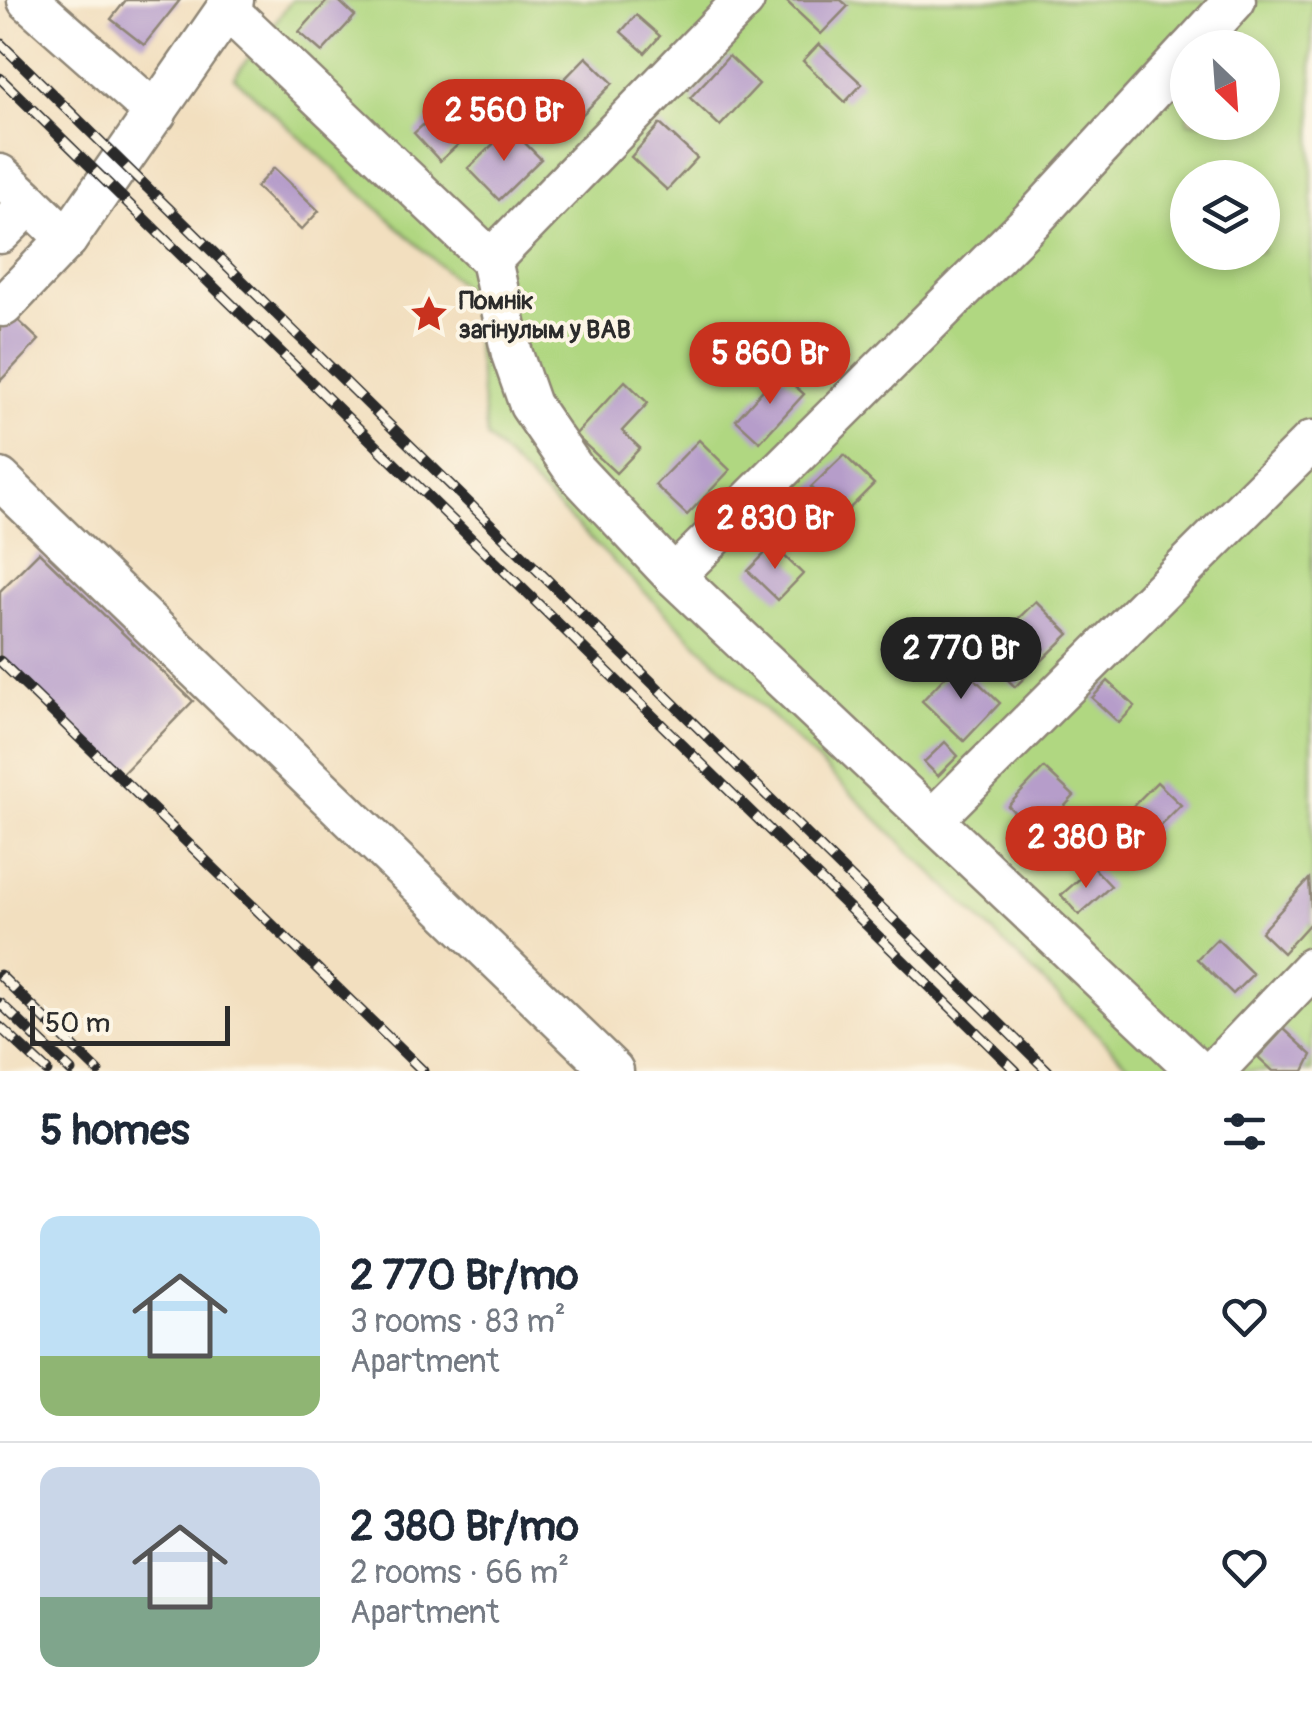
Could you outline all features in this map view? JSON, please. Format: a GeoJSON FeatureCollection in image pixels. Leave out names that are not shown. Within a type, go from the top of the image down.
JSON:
{"type":"FeatureCollection","features":[{"type":"Feature","properties":{"kind":"street"},"geometry":{"type":"LineString","coordinates":[[28,0],[156,114]]}},
{"type":"Feature","properties":{"kind":"street"},"geometry":{"type":"LineString","coordinates":[[491,260],[744,0]]}},
{"type":"Feature","properties":{"kind":"street"},"geometry":{"type":"LineString","coordinates":[[1207,30],[1235,0]]}},
{"type":"Feature","properties":{"kind":"street"},"geometry":{"type":"LineString","coordinates":[[3,306],[67,239],[230,4],[491,260],[512,354],[530,406],[575,471],[674,576],[1198,1071]]}},
{"type":"Feature","properties":{"kind":"street"},"geometry":{"type":"LineString","coordinates":[[674,576],[1037,214],[1170,70]]}},
{"type":"Feature","properties":{"kind":"street"},"geometry":{"type":"LineString","coordinates":[[0,175],[67,239]]}},
{"type":"Feature","properties":{"kind":"street"},"geometry":{"type":"LineString","coordinates":[[0,233],[30,203]]}},
{"type":"Feature","properties":{"kind":"street"},"geometry":{"type":"LineString","coordinates":[[932,820],[1312,441]]}},
{"type":"Feature","properties":{"kind":"street"},"geometry":{"type":"LineString","coordinates":[[0,479],[612,1071]]}},
{"type":"Feature","properties":{"kind":"street"},"geometry":{"type":"LineString","coordinates":[[1214,1071],[1312,968]]}},
{"type":"Feature","properties":{"kind":"green space"},"geometry":{"type":"Polygon","coordinates":[[[292,0],[1312,0],[1312,1071],[1135,1071],[487,438],[470,293],[234,77],[292,0]]]}},
{"type":"Feature","properties":{"kind":"building"},"geometry":{"type":"Polygon","coordinates":[[[126,0],[180,0],[144,45],[111,19],[126,0]]]}},
{"type":"Feature","properties":{"kind":"building"},"geometry":{"type":"Polygon","coordinates":[[[328,0],[338,0],[355,16],[322,52],[299,32],[328,0]]]}},
{"type":"Feature","properties":{"kind":"building"},"geometry":{"type":"Polygon","coordinates":[[[785,0],[841,0],[848,6],[821,34],[785,0]]]}},
{"type":"Feature","properties":{"kind":"building"},"geometry":{"type":"Polygon","coordinates":[[[636,15],[660,36],[645,53],[621,32],[636,15]]]}},
{"type":"Feature","properties":{"kind":"building"},"geometry":{"type":"Polygon","coordinates":[[[819,44],[862,84],[845,102],[803,61],[819,44]]]}},
{"type":"Feature","properties":{"kind":"building"},"geometry":{"type":"Polygon","coordinates":[[[729,56],[759,84],[720,126],[690,98],[729,56]]]}},
{"type":"Feature","properties":{"kind":"building"},"geometry":{"type":"Polygon","coordinates":[[[586,57],[613,83],[572,125],[545,99],[586,57]]]}},
{"type":"Feature","properties":{"kind":"building"},"geometry":{"type":"Polygon","coordinates":[[[513,89],[543,122],[525,138],[495,105],[513,89]]]}},
{"type":"Feature","properties":{"kind":"building"},"geometry":{"type":"Polygon","coordinates":[[[434,115],[460,143],[440,161],[414,133],[434,115]]]}},
{"type":"Feature","properties":{"kind":"building"},"geometry":{"type":"Polygon","coordinates":[[[660,124],[697,158],[667,190],[631,157],[660,124]]]}},
{"type":"Feature","properties":{"kind":"building"},"geometry":{"type":"Polygon","coordinates":[[[510,128],[541,159],[499,200],[468,168],[510,128]]]}},
{"type":"Feature","properties":{"kind":"building"},"geometry":{"type":"Polygon","coordinates":[[[274,168],[319,211],[301,230],[256,187],[274,168]]]}},
{"type":"Feature","properties":{"kind":"building"},"geometry":{"type":"Polygon","coordinates":[[[0,303],[39,340],[0,381],[0,303]]]}},
{"type":"Feature","properties":{"kind":"building"},"geometry":{"type":"Polygon","coordinates":[[[779,372],[804,394],[760,442],[736,420],[779,372]]]}},
{"type":"Feature","properties":{"kind":"building"},"geometry":{"type":"Polygon","coordinates":[[[625,381],[648,403],[622,431],[640,448],[616,473],[575,435],[625,381]]]}},
{"type":"Feature","properties":{"kind":"building"},"geometry":{"type":"Polygon","coordinates":[[[699,440],[730,470],[687,515],[655,485],[699,440]]]}},
{"type":"Feature","properties":{"kind":"building"},"geometry":{"type":"Polygon","coordinates":[[[844,455],[874,484],[841,517],[811,487],[844,455]]]}},
{"type":"Feature","properties":{"kind":"building"},"geometry":{"type":"Polygon","coordinates":[[[773,545],[803,574],[778,600],[748,571],[773,545]]]}},
{"type":"Feature","properties":{"kind":"building"},"geometry":{"type":"Polygon","coordinates":[[[39,552],[193,701],[122,774],[0,656],[0,591],[39,552]]]}},
{"type":"Feature","properties":{"kind":"building"},"geometry":{"type":"Polygon","coordinates":[[[1036,601],[1069,634],[1015,687],[982,654],[1036,601]]]}},
{"type":"Feature","properties":{"kind":"building"},"geometry":{"type":"Polygon","coordinates":[[[958,663],[1000,703],[964,741],[922,701],[958,663]]]}},
{"type":"Feature","properties":{"kind":"building"},"geometry":{"type":"Polygon","coordinates":[[[1108,681],[1135,706],[1119,723],[1092,698],[1108,681]]]}},
{"type":"Feature","properties":{"kind":"building"},"geometry":{"type":"Polygon","coordinates":[[[945,742],[958,756],[938,776],[924,762],[945,742]]]}},
{"type":"Feature","properties":{"kind":"building"},"geometry":{"type":"Polygon","coordinates":[[[1044,768],[1074,796],[1038,835],[1008,806],[1044,768]]]}},
{"type":"Feature","properties":{"kind":"building"},"geometry":{"type":"Polygon","coordinates":[[[1157,782],[1181,805],[1147,839],[1124,815],[1157,782]]]}},
{"type":"Feature","properties":{"kind":"building"},"geometry":{"type":"Polygon","coordinates":[[[1093,867],[1111,886],[1079,915],[1061,895],[1093,867]]]}},
{"type":"Feature","properties":{"kind":"building"},"geometry":{"type":"Polygon","coordinates":[[[1309,879],[1312,921],[1283,953],[1261,932],[1309,879]]]}},
{"type":"Feature","properties":{"kind":"building"},"geometry":{"type":"Polygon","coordinates":[[[1217,939],[1253,974],[1233,994],[1197,959],[1217,939]]]}},
{"type":"Feature","properties":{"kind":"building"},"geometry":{"type":"Polygon","coordinates":[[[1284,1029],[1312,1055],[1304,1071],[1273,1071],[1258,1057],[1284,1029]]]}},
{"type":"Feature","properties":{"kind":"railway"},"geometry":{"type":"LineString","coordinates":[[0,43],[1048,1071]]}},
{"type":"Feature","properties":{"kind":"railway"},"geometry":{"type":"LineString","coordinates":[[0,78],[1016,1071]]}},
{"type":"Feature","properties":{"kind":"railway"},"geometry":{"type":"LineString","coordinates":[[0,661],[423,1071]]}},
{"type":"Feature","properties":{"kind":"railway"},"geometry":{"type":"LineString","coordinates":[[0,975],[98,1071]]}},
{"type":"Feature","properties":{"kind":"railway"},"geometry":{"type":"LineString","coordinates":[[0,1003],[71,1071]]}},
{"type":"Feature","properties":{"kind":"railway"},"geometry":{"type":"LineString","coordinates":[[0,1027],[47,1071]]}},
{"type":"Feature","properties":{"kind":"place","name":"Помнік загінулым у ВАВ"},"geometry":{"type":"Point","coordinates":[429,314]}}]}
